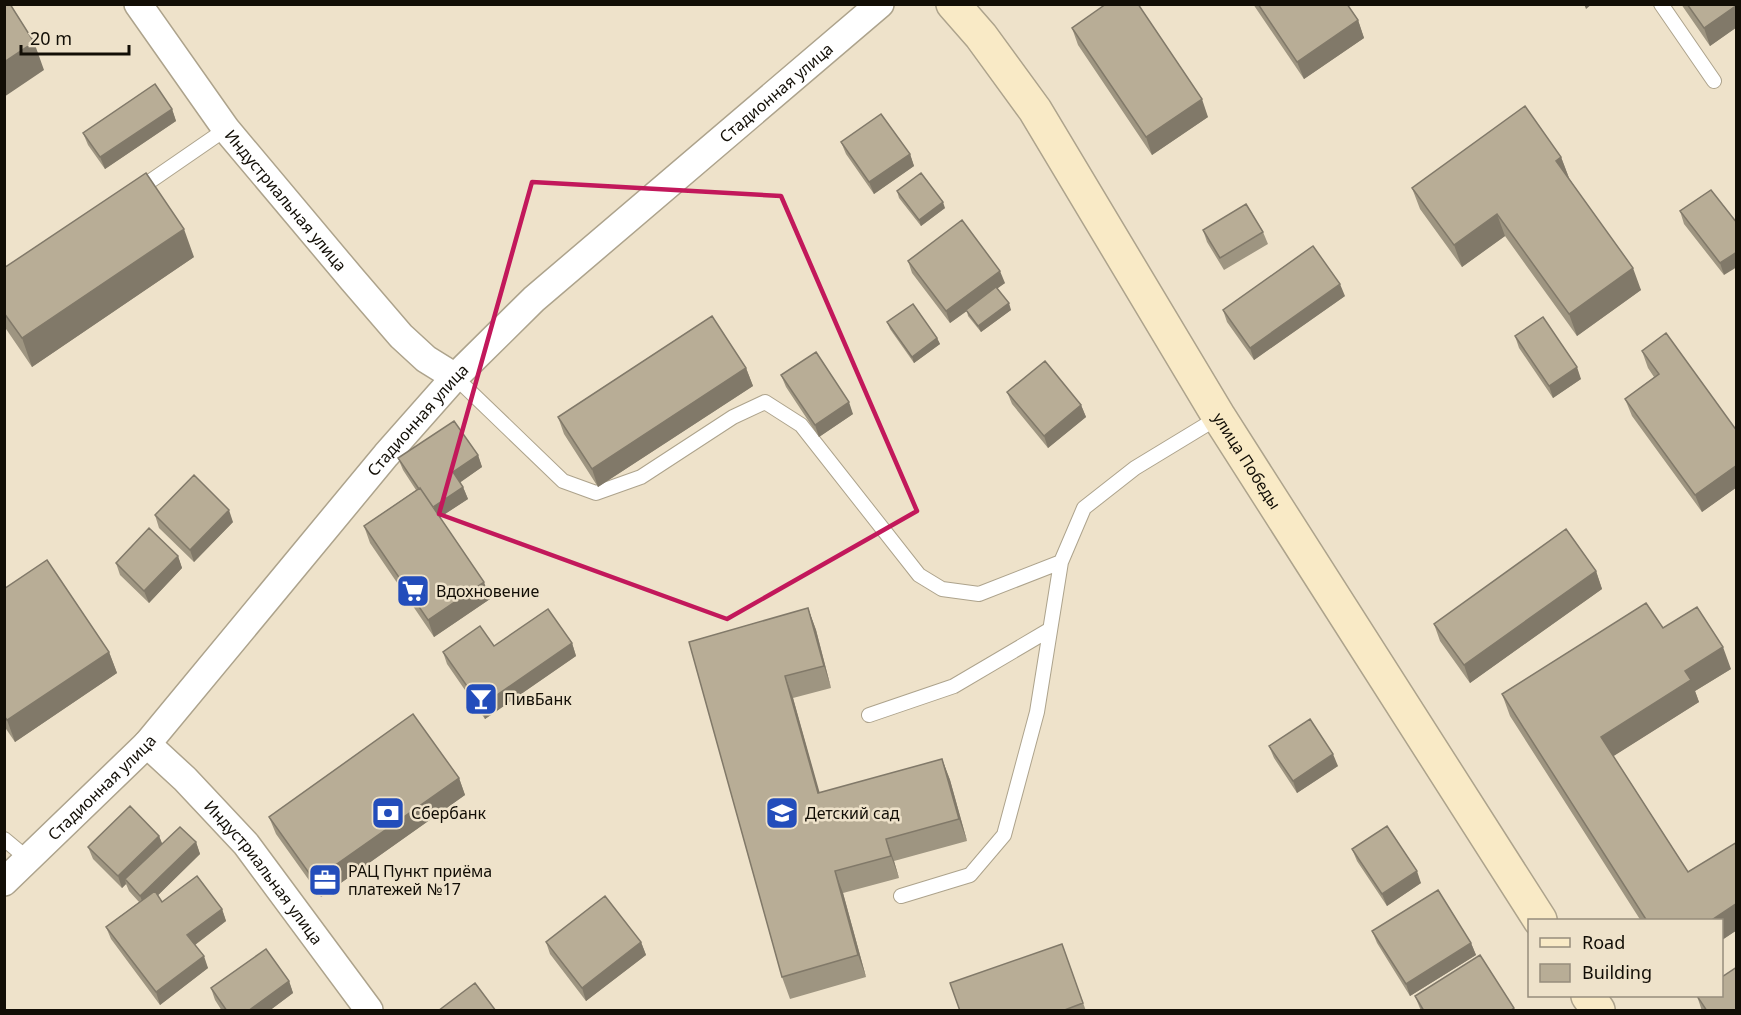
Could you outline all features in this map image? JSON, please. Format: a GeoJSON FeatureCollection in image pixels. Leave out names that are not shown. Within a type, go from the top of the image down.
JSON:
{"type":"FeatureCollection","features":[{"type":"Feature","properties":{"kind":"street","name":"Индустриальная улица"},"geometry":{"type":"LineString","coordinates":[[138,4],[226,129],[401,336],[426,359],[455,377]]}},
{"type":"Feature","properties":{"kind":"street","name":"Стадионная улица"},"geometry":{"type":"LineString","coordinates":[[4,882],[147,744],[386,454],[455,377],[534,299],[880,4]]}},
{"type":"Feature","properties":{"kind":"street","name":"улица Победы"},"geometry":{"type":"LineString","coordinates":[[953,4],[981,36],[1035,110],[1219,417],[1539,919]]}},
{"type":"Feature","properties":{"kind":"street","name":"Индустриальная улица"},"geometry":{"type":"LineString","coordinates":[[147,744],[185,779],[246,844],[369,1011]]}},
{"type":"Feature","properties":{"kind":"street"},"geometry":{"type":"LineString","coordinates":[[1589,997],[1598,1011]]}},
{"type":"Feature","properties":{"kind":"lane"},"geometry":{"type":"LineString","coordinates":[[1662,4],[1714,81]]}},
{"type":"Feature","properties":{"kind":"lane"},"geometry":{"type":"LineString","coordinates":[[129,196],[226,129]]}},
{"type":"Feature","properties":{"kind":"lane"},"geometry":{"type":"LineString","coordinates":[[455,377],[563,481],[596,493],[642,477],[733,417],[765,402],[801,425],[919,575],[942,589],[979,594],[1061,562]]}},
{"type":"Feature","properties":{"kind":"lane"},"geometry":{"type":"LineString","coordinates":[[901,896],[970,875],[1004,835],[1037,712],[1061,562],[1084,508],[1135,468],[1219,417]]}},
{"type":"Feature","properties":{"kind":"lane"},"geometry":{"type":"LineString","coordinates":[[869,715],[954,686],[1049,630]]}},
{"type":"Feature","properties":{"kind":"lane"},"geometry":{"type":"LineString","coordinates":[[4,839],[28,859]]}},
{"type":"Feature","properties":{"kind":"highlighted area"},"geometry":{"type":"Polygon","coordinates":[[[532,182],[781,196],[917,511],[727,619],[439,514],[532,182]]]}},
{"type":"Feature","properties":{"kind":"building"},"geometry":{"type":"Polygon","coordinates":[[[4,4],[10,4],[34,42],[4,62],[4,4]]]}},
{"type":"Feature","properties":{"kind":"building"},"geometry":{"type":"Polygon","coordinates":[[[1106,4],[1138,4],[1202,99],[1146,137],[1072,28],[1106,4]]]}},
{"type":"Feature","properties":{"kind":"building"},"geometry":{"type":"Polygon","coordinates":[[[1258,4],[1347,4],[1358,20],[1297,62],[1258,4]]]}},
{"type":"Feature","properties":{"kind":"building"},"geometry":{"type":"Polygon","coordinates":[[[1687,4],[1737,4],[1737,5],[1704,28],[1687,4]]]}},
{"type":"Feature","properties":{"kind":"building"},"geometry":{"type":"Polygon","coordinates":[[[155,84],[172,109],[100,157],[83,133],[155,84]]]}},
{"type":"Feature","properties":{"kind":"building"},"geometry":{"type":"Polygon","coordinates":[[[1525,106],[1561,157],[1556,161],[1633,268],[1569,314],[1497,214],[1454,245],[1412,188],[1525,106]]]}},
{"type":"Feature","properties":{"kind":"building"},"geometry":{"type":"Polygon","coordinates":[[[881,114],[910,154],[869,182],[841,142],[881,114]]]}},
{"type":"Feature","properties":{"kind":"building"},"geometry":{"type":"Polygon","coordinates":[[[146,173],[184,229],[22,338],[4,313],[4,268],[146,173]]]}},
{"type":"Feature","properties":{"kind":"building"},"geometry":{"type":"Polygon","coordinates":[[[921,173],[943,202],[919,220],[897,191],[921,173]]]}},
{"type":"Feature","properties":{"kind":"building"},"geometry":{"type":"Polygon","coordinates":[[[1711,190],[1737,223],[1737,252],[1720,263],[1680,211],[1711,190]]]}},
{"type":"Feature","properties":{"kind":"building"},"geometry":{"type":"Polygon","coordinates":[[[1246,204],[1263,232],[1220,258],[1203,230],[1246,204]]]}},
{"type":"Feature","properties":{"kind":"building"},"geometry":{"type":"Polygon","coordinates":[[[962,220],[1000,271],[946,311],[908,261],[962,220]]]}},
{"type":"Feature","properties":{"kind":"building"},"geometry":{"type":"Polygon","coordinates":[[[1313,246],[1340,284],[1250,348],[1223,310],[1313,246]]]}},
{"type":"Feature","properties":{"kind":"building"},"geometry":{"type":"Polygon","coordinates":[[[996,287],[1009,303],[978,326],[966,310],[996,287]]]}},
{"type":"Feature","properties":{"kind":"building"},"geometry":{"type":"Polygon","coordinates":[[[913,304],[937,338],[912,357],[887,322],[913,304]]]}},
{"type":"Feature","properties":{"kind":"building"},"geometry":{"type":"Polygon","coordinates":[[[712,316],[746,368],[592,469],[558,417],[712,316]]]}},
{"type":"Feature","properties":{"kind":"building"},"geometry":{"type":"Polygon","coordinates":[[[1543,317],[1577,367],[1549,386],[1515,336],[1543,317]]]}},
{"type":"Feature","properties":{"kind":"building"},"geometry":{"type":"Polygon","coordinates":[[[1666,333],[1737,431],[1737,465],[1695,495],[1625,399],[1659,374],[1642,351],[1666,333]]]}},
{"type":"Feature","properties":{"kind":"building"},"geometry":{"type":"Polygon","coordinates":[[[816,352],[849,402],[815,425],[781,375],[816,352]]]}},
{"type":"Feature","properties":{"kind":"building"},"geometry":{"type":"Polygon","coordinates":[[[1045,361],[1081,405],[1044,436],[1007,392],[1045,361]]]}},
{"type":"Feature","properties":{"kind":"building"},"geometry":{"type":"Polygon","coordinates":[[[454,421],[478,455],[453,472],[463,487],[433,507],[398,458],[454,421]]]}},
{"type":"Feature","properties":{"kind":"building"},"geometry":{"type":"Polygon","coordinates":[[[194,475],[229,510],[190,550],[155,515],[194,475]]]}},
{"type":"Feature","properties":{"kind":"building"},"geometry":{"type":"Polygon","coordinates":[[[420,488],[484,582],[428,620],[364,526],[420,488]]]}},
{"type":"Feature","properties":{"kind":"building"},"geometry":{"type":"Polygon","coordinates":[[[149,528],[178,556],[144,591],[116,563],[149,528]]]}},
{"type":"Feature","properties":{"kind":"building"},"geometry":{"type":"Polygon","coordinates":[[[1566,529],[1596,571],[1464,665],[1434,624],[1566,529]]]}},
{"type":"Feature","properties":{"kind":"building"},"geometry":{"type":"Polygon","coordinates":[[[47,560],[109,652],[7,720],[4,716],[4,589],[47,560]]]}},
{"type":"Feature","properties":{"kind":"building"},"geometry":{"type":"Polygon","coordinates":[[[1646,603],[1663,628],[1697,607],[1723,647],[1685,671],[1691,680],[1601,737],[1688,872],[1737,842],[1737,903],[1713,919],[1646,919],[1502,694],[1646,603]]]}},
{"type":"Feature","properties":{"kind":"building"},"geometry":{"type":"Polygon","coordinates":[[[808,608],[824,666],[785,676],[818,793],[942,759],[959,819],[886,839],[891,856],[835,871],[858,955],[782,977],[689,642],[808,608]]]}},
{"type":"Feature","properties":{"kind":"building"},"geometry":{"type":"Polygon","coordinates":[[[548,609],[572,643],[481,706],[443,652],[480,626],[494,646],[548,609]]]}},
{"type":"Feature","properties":{"kind":"building"},"geometry":{"type":"Polygon","coordinates":[[[413,714],[459,778],[314,880],[269,817],[413,714]]]}},
{"type":"Feature","properties":{"kind":"building"},"geometry":{"type":"Polygon","coordinates":[[[1310,719],[1333,754],[1293,781],[1269,746],[1310,719]]]}},
{"type":"Feature","properties":{"kind":"building"},"geometry":{"type":"Polygon","coordinates":[[[130,806],[159,836],[118,876],[88,847],[130,806]]]}},
{"type":"Feature","properties":{"kind":"building"},"geometry":{"type":"Polygon","coordinates":[[[1387,826],[1417,871],[1382,894],[1352,849],[1387,826]]]}},
{"type":"Feature","properties":{"kind":"building"},"geometry":{"type":"Polygon","coordinates":[[[180,827],[196,842],[140,896],[125,879],[180,827]]]}},
{"type":"Feature","properties":{"kind":"building"},"geometry":{"type":"Polygon","coordinates":[[[197,876],[222,909],[187,935],[204,956],[156,992],[106,927],[155,891],[162,902],[197,876]]]}},
{"type":"Feature","properties":{"kind":"building"},"geometry":{"type":"Polygon","coordinates":[[[1438,890],[1471,943],[1406,984],[1372,931],[1438,890]]]}},
{"type":"Feature","properties":{"kind":"building"},"geometry":{"type":"Polygon","coordinates":[[[605,896],[641,942],[582,988],[546,942],[605,896]]]}},
{"type":"Feature","properties":{"kind":"building"},"geometry":{"type":"Polygon","coordinates":[[[1062,944],[1083,1003],[1062,1011],[960,1011],[950,983],[1062,944]]]}},
{"type":"Feature","properties":{"kind":"building"},"geometry":{"type":"Polygon","coordinates":[[[266,949],[289,981],[248,1011],[227,1011],[211,988],[266,949]]]}},
{"type":"Feature","properties":{"kind":"building"},"geometry":{"type":"Polygon","coordinates":[[[1480,955],[1514,1008],[1510,1011],[1424,1011],[1415,996],[1480,955]]]}},
{"type":"Feature","properties":{"kind":"building"},"geometry":{"type":"Polygon","coordinates":[[[1737,967],[1737,1011],[1707,1011],[1698,997],[1723,997],[1723,976],[1737,967]]]}},
{"type":"Feature","properties":{"kind":"building"},"geometry":{"type":"Polygon","coordinates":[[[475,983],[496,1011],[438,1011],[475,983]]]}},
{"type":"Feature","properties":{"kind":"place","name":"Вдохновение"},"geometry":{"type":"Point","coordinates":[413,591]}},
{"type":"Feature","properties":{"kind":"place","name":"ПивБанк"},"geometry":{"type":"Point","coordinates":[481,699]}},
{"type":"Feature","properties":{"kind":"place","name":"Сбербанк"},"geometry":{"type":"Point","coordinates":[388,813]}},
{"type":"Feature","properties":{"kind":"place","name":"Детский сад"},"geometry":{"type":"Point","coordinates":[782,813]}},
{"type":"Feature","properties":{"kind":"place","name":"РАЦ Пункт приёма платежей №17"},"geometry":{"type":"Point","coordinates":[325,880]}}]}
